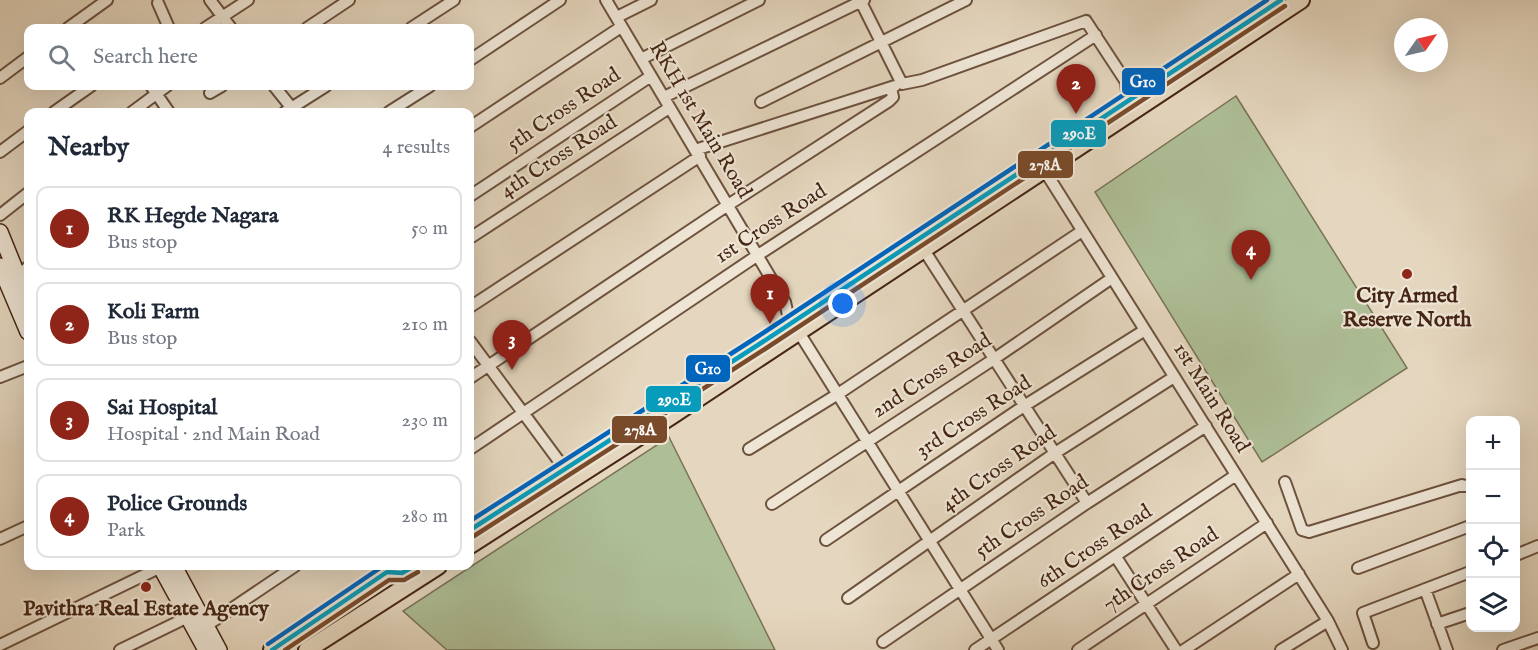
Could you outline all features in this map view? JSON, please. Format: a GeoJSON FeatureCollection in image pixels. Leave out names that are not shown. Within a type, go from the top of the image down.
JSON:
{"type":"FeatureCollection","features":[{"type":"Feature","properties":{"kind":"main road"},"geometry":{"type":"LineString","coordinates":[[793,328],[924,250],[1128,101],[1281,0]]}},
{"type":"Feature","properties":{"kind":"main road"},"geometry":{"type":"LineString","coordinates":[[474,542],[569,475],[1041,165],[1301,0]]}},
{"type":"Feature","properties":{"kind":"main road"},"geometry":{"type":"LineString","coordinates":[[0,232],[24,319]]}},
{"type":"Feature","properties":{"kind":"main road"},"geometry":{"type":"LineString","coordinates":[[10,274],[24,295]]}},
{"type":"Feature","properties":{"kind":"main road"},"geometry":{"type":"LineString","coordinates":[[474,528],[569,475]]}},
{"type":"Feature","properties":{"kind":"main road"},"geometry":{"type":"LineString","coordinates":[[173,570],[188,617],[206,650]]}},
{"type":"Feature","properties":{"kind":"main road"},"geometry":{"type":"LineString","coordinates":[[174,570],[219,650]]}},
{"type":"Feature","properties":{"kind":"main road"},"geometry":{"type":"LineString","coordinates":[[286,650],[404,578],[427,570]]}},
{"type":"Feature","properties":{"kind":"main road"},"geometry":{"type":"LineString","coordinates":[[272,650],[387,572],[404,578]]}},
{"type":"Feature","properties":{"kind":"main road"},"geometry":{"type":"LineString","coordinates":[[307,650],[404,578]]}},
{"type":"Feature","properties":{"kind":"main road"},"geometry":{"type":"LineString","coordinates":[[323,650],[402,597],[404,578]]}},
{"type":"Feature","properties":{"kind":"street"},"geometry":{"type":"LineString","coordinates":[[74,24],[107,0]]}},
{"type":"Feature","properties":{"kind":"street"},"geometry":{"type":"LineString","coordinates":[[210,0],[228,24]]}},
{"type":"Feature","properties":{"kind":"street"},"geometry":{"type":"LineString","coordinates":[[211,24],[248,0]]}},
{"type":"Feature","properties":{"kind":"street"},"geometry":{"type":"LineString","coordinates":[[313,24],[349,0]]}},
{"type":"Feature","properties":{"kind":"street"},"geometry":{"type":"LineString","coordinates":[[417,24],[454,0]]}},
{"type":"Feature","properties":{"kind":"street"},"geometry":{"type":"LineString","coordinates":[[474,57],[560,0]]}},
{"type":"Feature","properties":{"kind":"street","name":"RKH 1st Main Road"},"geometry":{"type":"LineString","coordinates":[[606,0],[785,302],[793,328],[838,394],[998,650]]}},
{"type":"Feature","properties":{"kind":"street"},"geometry":{"type":"LineString","coordinates":[[474,123],[651,0]]}},
{"type":"Feature","properties":{"kind":"street"},"geometry":{"type":"LineString","coordinates":[[641,59],[759,0]]}},
{"type":"Feature","properties":{"kind":"street"},"geometry":{"type":"LineString","coordinates":[[474,375],[728,205],[889,101],[897,86],[862,0],[663,97]]}},
{"type":"Feature","properties":{"kind":"street"},"geometry":{"type":"LineString","coordinates":[[761,102],[966,0]]}},
{"type":"Feature","properties":{"kind":"street"},"geometry":{"type":"LineString","coordinates":[[158,3],[167,24]]}},
{"type":"Feature","properties":{"kind":"street"},"geometry":{"type":"LineString","coordinates":[[474,304],[698,153],[897,86],[922,80],[1086,21],[1126,82],[1128,101]]}},
{"type":"Feature","properties":{"kind":"street","name":"1st Cross Road"},"geometry":{"type":"LineString","coordinates":[[474,446],[758,255],[1096,35]]}},
{"type":"Feature","properties":{"kind":"street"},"geometry":{"type":"LineString","coordinates":[[0,78],[24,60]]}},
{"type":"Feature","properties":{"kind":"street","name":"5th Cross Road"},"geometry":{"type":"LineString","coordinates":[[474,193],[651,76]]}},
{"type":"Feature","properties":{"kind":"street"},"geometry":{"type":"LineString","coordinates":[[60,108],[85,90]]}},
{"type":"Feature","properties":{"kind":"street"},"geometry":{"type":"LineString","coordinates":[[136,108],[154,90],[166,108]]}},
{"type":"Feature","properties":{"kind":"street"},"geometry":{"type":"LineString","coordinates":[[210,93],[215,90]]}},
{"type":"Feature","properties":{"kind":"street"},"geometry":{"type":"LineString","coordinates":[[277,90],[289,108]]}},
{"type":"Feature","properties":{"kind":"street"},"geometry":{"type":"LineString","coordinates":[[295,108],[320,90]]}},
{"type":"Feature","properties":{"kind":"street"},"geometry":{"type":"LineString","coordinates":[[395,108],[424,90]]}},
{"type":"Feature","properties":{"kind":"street","name":"4th Cross Road"},"geometry":{"type":"LineString","coordinates":[[474,235],[669,108]]}},
{"type":"Feature","properties":{"kind":"street"},"geometry":{"type":"LineString","coordinates":[[0,152],[24,134]]}},
{"type":"Feature","properties":{"kind":"street","name":"1st Main Road"},"geometry":{"type":"LineString","coordinates":[[1041,165],[1299,574],[1328,621],[1342,650]]}},
{"type":"Feature","properties":{"kind":"street"},"geometry":{"type":"LineString","coordinates":[[0,215],[24,196]]}},
{"type":"Feature","properties":{"kind":"street"},"geometry":{"type":"LineString","coordinates":[[749,449],[838,394],[1082,231]]}},
{"type":"Feature","properties":{"kind":"street"},"geometry":{"type":"LineString","coordinates":[[924,250],[1087,503]]}},
{"type":"Feature","properties":{"kind":"street","name":"2nd Cross Road"},"geometry":{"type":"LineString","coordinates":[[772,504],[994,359],[1112,278]]}},
{"type":"Feature","properties":{"kind":"street","name":"3rd Cross Road"},"geometry":{"type":"LineString","coordinates":[[826,540],[1024,406],[1145,330]]}},
{"type":"Feature","properties":{"kind":"street"},"geometry":{"type":"LineString","coordinates":[[474,346],[569,475]]}},
{"type":"Feature","properties":{"kind":"street"},"geometry":{"type":"LineString","coordinates":[[0,377],[24,368]]}},
{"type":"Feature","properties":{"kind":"street","name":"4th Cross Road"},"geometry":{"type":"LineString","coordinates":[[848,598],[1055,453],[1174,377]]}},
{"type":"Feature","properties":{"kind":"street","name":"5th Cross Road"},"geometry":{"type":"LineString","coordinates":[[883,642],[1087,503],[1206,426]]}},
{"type":"Feature","properties":{"kind":"street","name":"6th Cross Road"},"geometry":{"type":"LineString","coordinates":[[975,650],[1236,475]]}},
{"type":"Feature","properties":{"kind":"street"},"geometry":{"type":"LineString","coordinates":[[1285,482],[1302,530],[1309,532],[1462,485],[1466,486]]}},
{"type":"Feature","properties":{"kind":"street","name":"7th Cross Road"},"geometry":{"type":"LineString","coordinates":[[1078,650],[1267,523]]}},
{"type":"Feature","properties":{"kind":"street"},"geometry":{"type":"LineString","coordinates":[[0,539],[24,528]]}},
{"type":"Feature","properties":{"kind":"street"},"geometry":{"type":"LineString","coordinates":[[1358,568],[1466,528]]}},
{"type":"Feature","properties":{"kind":"street"},"geometry":{"type":"LineString","coordinates":[[1520,553],[1538,546]]}},
{"type":"Feature","properties":{"kind":"street"},"geometry":{"type":"LineString","coordinates":[[1116,557],[1176,650]]}},
{"type":"Feature","properties":{"kind":"street"},"geometry":{"type":"LineString","coordinates":[[0,645],[165,570]]}},
{"type":"Feature","properties":{"kind":"street"},"geometry":{"type":"LineString","coordinates":[[206,626],[290,570]]}},
{"type":"Feature","properties":{"kind":"street"},"geometry":{"type":"LineString","coordinates":[[1184,650],[1299,574]]}},
{"type":"Feature","properties":{"kind":"street"},"geometry":{"type":"LineString","coordinates":[[1373,643],[1363,613],[1466,574]]}},
{"type":"Feature","properties":{"kind":"street"},"geometry":{"type":"LineString","coordinates":[[1425,590],[1447,650]]}},
{"type":"Feature","properties":{"kind":"street"},"geometry":{"type":"LineString","coordinates":[[1437,624],[1466,614]]}},
{"type":"Feature","properties":{"kind":"street"},"geometry":{"type":"LineString","coordinates":[[120,650],[188,617]]}},
{"type":"Feature","properties":{"kind":"street"},"geometry":{"type":"LineString","coordinates":[[1281,650],[1328,621]]}},
{"type":"Feature","properties":{"kind":"street"},"geometry":{"type":"LineString","coordinates":[[1503,650],[1538,638]]}},
{"type":"Feature","properties":{"kind":"green space"},"geometry":{"type":"Polygon","coordinates":[[[1236,96],[1407,368],[1262,462],[1095,192],[1236,96]]]}},
{"type":"Feature","properties":{"kind":"green space"},"geometry":{"type":"Polygon","coordinates":[[[669,437],[775,650],[447,650],[403,611],[466,570],[474,570],[474,565],[669,437]]]}},
{"type":"Feature","properties":{"kind":"transit line","name":"G10"},"geometry":{"type":"LineString","coordinates":[[474,518],[757,337],[1267,0]]}},
{"type":"Feature","properties":{"kind":"transit line","name":"290E"},"geometry":{"type":"LineString","coordinates":[[474,527],[761,343],[1281,0]]}},
{"type":"Feature","properties":{"kind":"transit line","name":"278A"},"geometry":{"type":"LineString","coordinates":[[474,536],[765,349],[1285,6]]}},
{"type":"Feature","properties":{"kind":"transit line","name":"G10"},"geometry":{"type":"LineString","coordinates":[[268,644],[377,570]]}},
{"type":"Feature","properties":{"kind":"transit line","name":"290E"},"geometry":{"type":"LineString","coordinates":[[272,650],[387,572],[402,573],[407,570]]}},
{"type":"Feature","properties":{"kind":"transit line","name":"278A"},"geometry":{"type":"LineString","coordinates":[[285,650],[389,580],[404,580],[418,572]]}},
{"type":"Feature","properties":{"kind":"place","name":"Koli Farm"},"geometry":{"type":"Point","coordinates":[1076,114]}},
{"type":"Feature","properties":{"kind":"place","name":"City Armed Reserve North"},"geometry":{"type":"Point","coordinates":[1407,274]}},
{"type":"Feature","properties":{"kind":"place","name":"Police Grounds"},"geometry":{"type":"Point","coordinates":[1251,280]}},
{"type":"Feature","properties":{"kind":"place","name":"RK Hegde Nagara"},"geometry":{"type":"Point","coordinates":[770,324]}},
{"type":"Feature","properties":{"kind":"place","name":"Sai Hospital"},"geometry":{"type":"Point","coordinates":[512,370]}},
{"type":"Feature","properties":{"kind":"place","name":"Pavithra Real Estate Agency"},"geometry":{"type":"Point","coordinates":[146,587]}}]}
